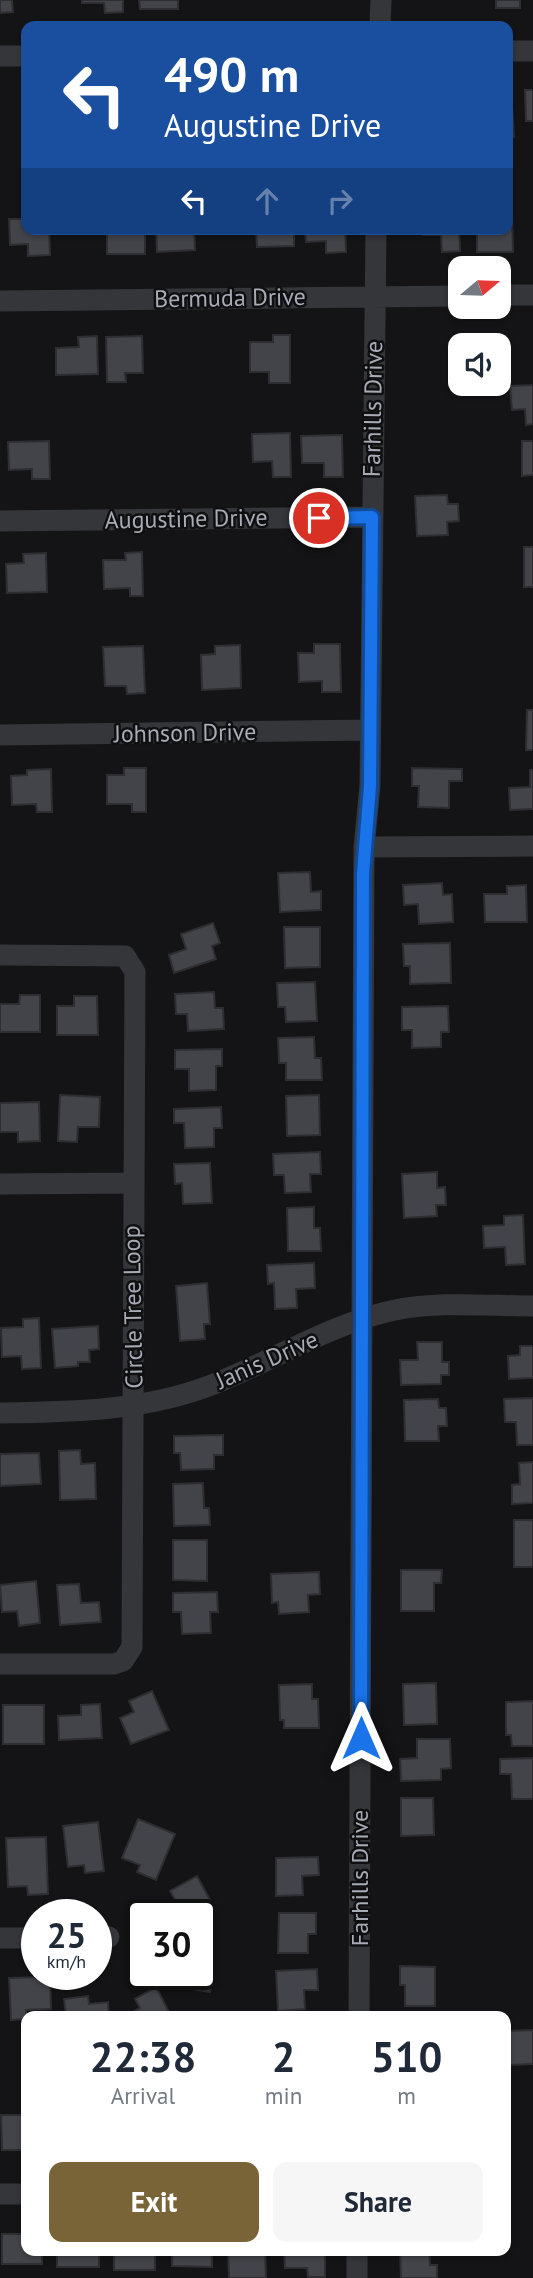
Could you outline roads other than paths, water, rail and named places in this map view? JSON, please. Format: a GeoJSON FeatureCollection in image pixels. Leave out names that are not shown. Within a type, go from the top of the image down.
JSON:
{"type":"FeatureCollection","features":[{"type":"Feature","properties":{"kind":"street"},"geometry":{"type":"LineString","coordinates":[[380,21],[381,0]]}},
{"type":"Feature","properties":{"kind":"street"},"geometry":{"type":"LineString","coordinates":[[513,51],[533,51]]}},
{"type":"Feature","properties":{"kind":"street"},"geometry":{"type":"LineString","coordinates":[[0,56],[21,56]]}},
{"type":"Feature","properties":{"kind":"street","name":"Farhills Drive"},"geometry":{"type":"LineString","coordinates":[[359,2011],[364,847],[370,786],[376,235]]}},
{"type":"Feature","properties":{"kind":"street"},"geometry":{"type":"LineString","coordinates":[[511,295],[533,295]]}},
{"type":"Feature","properties":{"kind":"street","name":"Bermuda Drive"},"geometry":{"type":"LineString","coordinates":[[0,301],[448,296]]}},
{"type":"Feature","properties":{"kind":"street","name":"Augustine Drive"},"geometry":{"type":"LineString","coordinates":[[0,521],[372,517]]}},
{"type":"Feature","properties":{"kind":"street","name":"Johnson Drive"},"geometry":{"type":"LineString","coordinates":[[0,735],[369,730]]}},
{"type":"Feature","properties":{"kind":"street"},"geometry":{"type":"LineString","coordinates":[[364,847],[533,846]]}},
{"type":"Feature","properties":{"kind":"street","name":"Circle Tree Loop"},"geometry":{"type":"LineString","coordinates":[[0,956],[117,955],[125,956],[132,963],[135,972],[131,1652],[123,1661],[114,1664],[0,1664]]}},
{"type":"Feature","properties":{"kind":"street"},"geometry":{"type":"LineString","coordinates":[[0,1184],[132,1183]]}},
{"type":"Feature","properties":{"kind":"street","name":"Janis Drive"},"geometry":{"type":"LineString","coordinates":[[0,1413],[67,1412],[134,1405],[212,1385],[363,1320],[395,1310],[428,1306],[533,1306]]}},
{"type":"Feature","properties":{"kind":"street"},"geometry":{"type":"LineString","coordinates":[[0,1938],[21,1938]]}},
{"type":"Feature","properties":{"kind":"street"},"geometry":{"type":"LineString","coordinates":[[0,2194],[21,2194]]}},
{"type":"Feature","properties":{"kind":"street"},"geometry":{"type":"LineString","coordinates":[[357,2256],[357,2278]]}}]}
